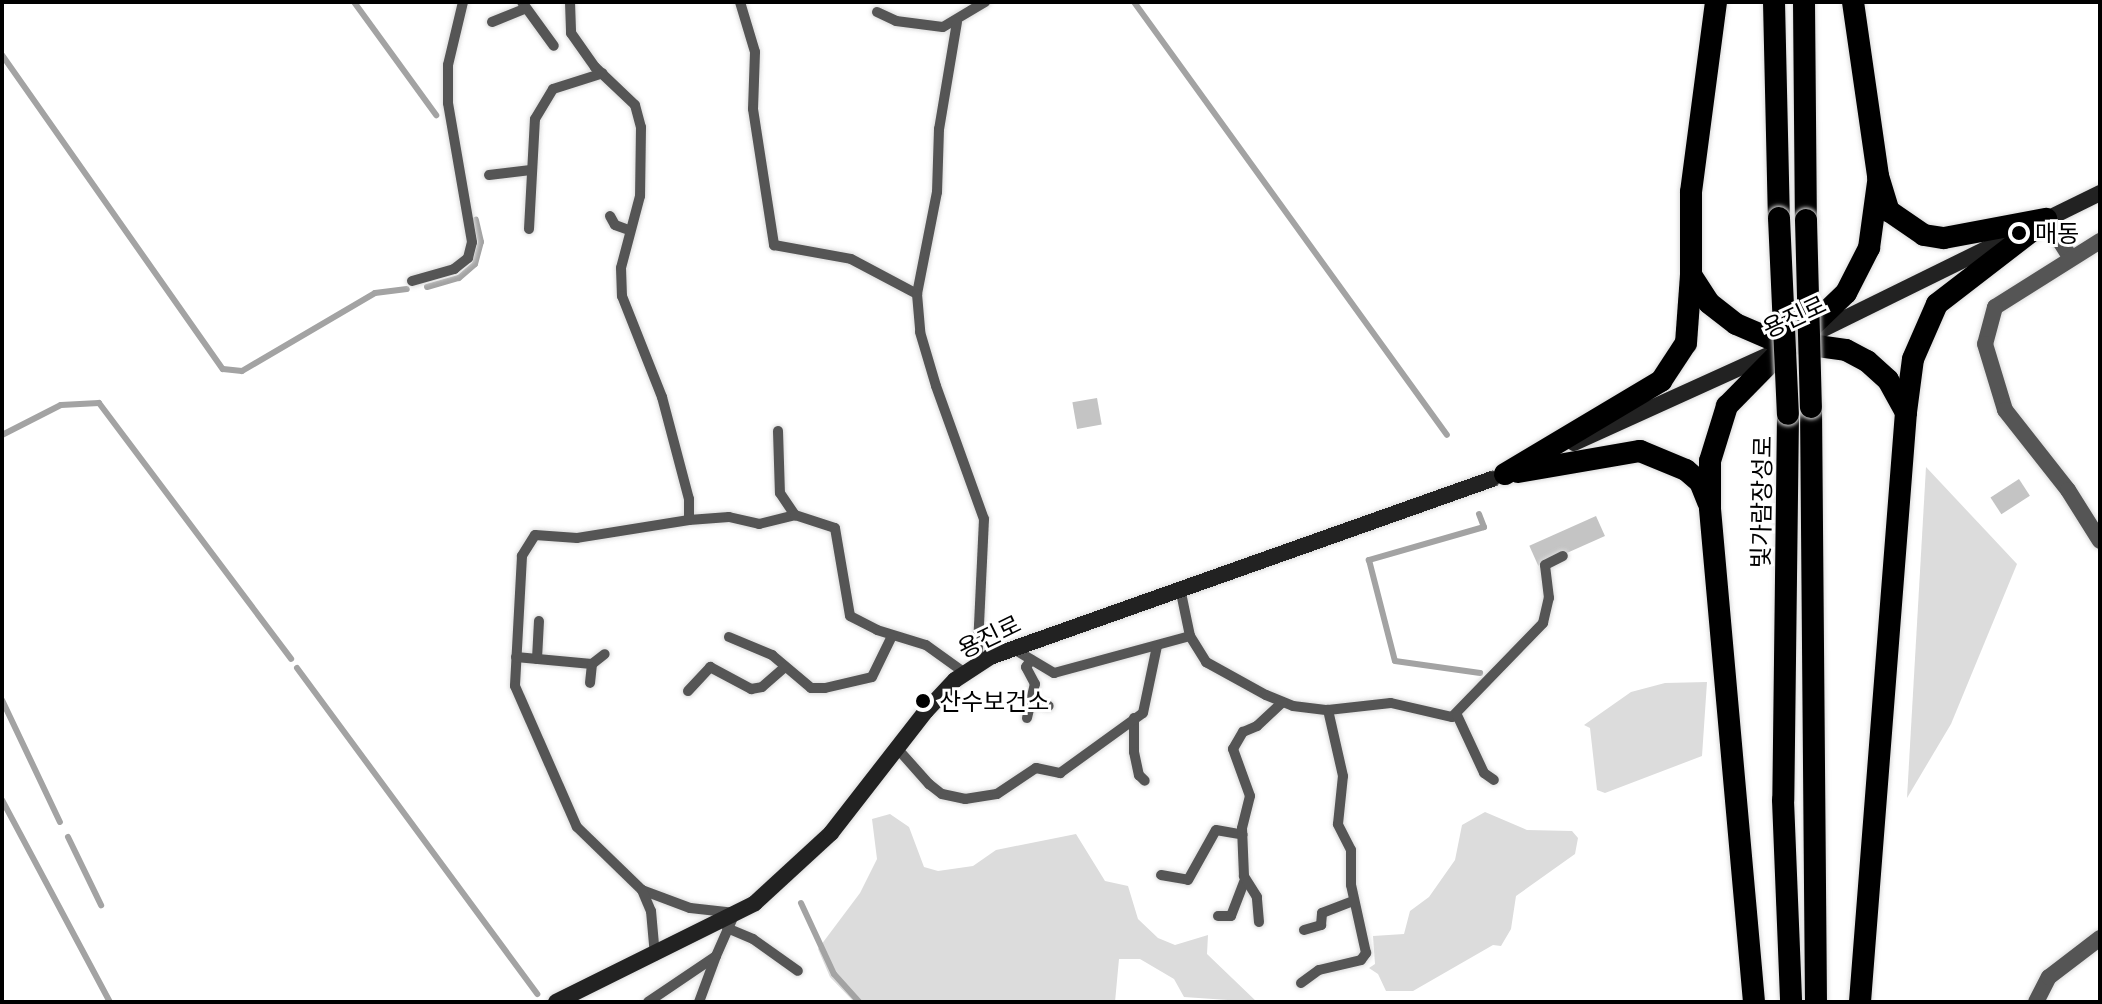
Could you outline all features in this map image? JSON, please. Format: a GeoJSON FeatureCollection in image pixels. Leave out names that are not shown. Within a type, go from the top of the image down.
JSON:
{"type":"FeatureCollection","features":[{"type":"Feature","properties":{"kind":"highway"},"geometry":{"type":"LineString","coordinates":[[1499,476],[1661,381],[1686,343],[1691,275],[1691,192],[1716,2]]}},
{"type":"Feature","properties":{"kind":"highway","name":"빛가람장성로"},"geometry":{"type":"LineString","coordinates":[[1774,2],[1788,414],[1783,800],[1791,1002]]}},
{"type":"Feature","properties":{"kind":"highway","name":"빛가람장성로"},"geometry":{"type":"LineString","coordinates":[[1804,2],[1816,1002]]}},
{"type":"Feature","properties":{"kind":"highway"},"geometry":{"type":"LineString","coordinates":[[1853,2],[1878,176],[1889,211],[1924,235],[1944,238],[2046,219]]}},
{"type":"Feature","properties":{"kind":"highway"},"geometry":{"type":"LineString","coordinates":[[1754,1002],[1710,507],[1710,461],[1727,406],[1846,293],[1869,248],[1878,176]]}},
{"type":"Feature","properties":{"kind":"highway"},"geometry":{"type":"LineString","coordinates":[[1860,1002],[1906,412],[1913,359],[1937,304],[2046,219]]}},
{"type":"Feature","properties":{"kind":"highway"},"geometry":{"type":"LineString","coordinates":[[1691,275],[1718,310],[1790,345],[1846,350],[1867,361],[1888,380],[1906,412]]}},
{"type":"Feature","properties":{"kind":"highway"},"geometry":{"type":"LineString","coordinates":[[1499,476],[1640,451],[1686,470],[1700,482],[1710,507]]}},
{"type":"Feature","properties":{"kind":"main road","name":"용진로"},"geometry":{"type":"LineString","coordinates":[[556,1002],[731,921],[790,876],[874,782],[896,747],[971,669],[1012,648],[1499,476],[1790,345],[2100,193]]}},
{"type":"Feature","properties":{"kind":"street"},"geometry":{"type":"LineString","coordinates":[[2046,219],[2070,257]]}},
{"type":"Feature","properties":{"kind":"street"},"geometry":{"type":"LineString","coordinates":[[2100,241],[2070,257],[1995,307],[1985,344],[1994,386],[2005,410],[2068,490],[2100,541]]}},
{"type":"Feature","properties":{"kind":"street"},"geometry":{"type":"LineString","coordinates":[[2036,1002],[2049,977],[2100,938]]}},
{"type":"Feature","properties":{"kind":"lane"},"geometry":{"type":"LineString","coordinates":[[412,281],[454,269],[468,258],[472,242],[448,103],[448,65],[463,2]]}},
{"type":"Feature","properties":{"kind":"lane"},"geometry":{"type":"LineString","coordinates":[[570,2],[571,33],[603,73],[635,105],[641,127],[640,196],[629,230],[622,296],[662,397],[689,499],[689,520]]}},
{"type":"Feature","properties":{"kind":"lane"},"geometry":{"type":"LineString","coordinates":[[740,2],[755,52],[753,109],[774,245],[851,259],[917,294]]}},
{"type":"Feature","properties":{"kind":"lane"},"geometry":{"type":"LineString","coordinates":[[877,12],[923,26],[957,22],[985,2]]}},
{"type":"Feature","properties":{"kind":"lane"},"geometry":{"type":"LineString","coordinates":[[492,22],[524,6],[553,47],[571,33]]}},
{"type":"Feature","properties":{"kind":"lane"},"geometry":{"type":"LineString","coordinates":[[798,971],[731,921],[642,890],[590,843],[562,802],[515,686],[522,556],[535,535],[577,538],[689,520],[729,517],[759,524],[795,515],[835,528],[850,616],[892,636],[926,645],[971,669],[984,519],[936,386],[920,332],[917,294],[937,192],[939,129],[957,22]]}},
{"type":"Feature","properties":{"kind":"lane"},"geometry":{"type":"LineString","coordinates":[[529,229],[535,119],[553,89],[603,73]]}},
{"type":"Feature","properties":{"kind":"lane"},"geometry":{"type":"LineString","coordinates":[[489,175],[531,170]]}},
{"type":"Feature","properties":{"kind":"lane"},"geometry":{"type":"LineString","coordinates":[[610,216],[615,225],[629,230]]}},
{"type":"Feature","properties":{"kind":"lane"},"geometry":{"type":"LineString","coordinates":[[778,431],[780,493],[795,515]]}},
{"type":"Feature","properties":{"kind":"lane"},"geometry":{"type":"LineString","coordinates":[[1457,715],[1543,623],[1549,598],[1545,565],[1563,556]]}},
{"type":"Feature","properties":{"kind":"lane"},"geometry":{"type":"LineString","coordinates":[[1180,588],[1190,636],[1215,668],[1283,702],[1328,710],[1391,703],[1457,715]]}},
{"type":"Feature","properties":{"kind":"lane"},"geometry":{"type":"LineString","coordinates":[[537,659],[539,621]]}},
{"type":"Feature","properties":{"kind":"lane"},"geometry":{"type":"LineString","coordinates":[[729,637],[772,655],[811,688],[872,677],[892,636]]}},
{"type":"Feature","properties":{"kind":"lane"},"geometry":{"type":"LineString","coordinates":[[1012,648],[1054,673],[1190,636]]}},
{"type":"Feature","properties":{"kind":"lane"},"geometry":{"type":"LineString","coordinates":[[896,747],[942,794],[980,800],[1036,768],[1060,773],[1076,766],[1143,713],[1157,646]]}},
{"type":"Feature","properties":{"kind":"lane"},"geometry":{"type":"LineString","coordinates":[[516,657],[592,664],[605,654]]}},
{"type":"Feature","properties":{"kind":"lane"},"geometry":{"type":"LineString","coordinates":[[1027,718],[1035,684],[1026,667],[1031,660]]}},
{"type":"Feature","properties":{"kind":"lane"},"geometry":{"type":"LineString","coordinates":[[590,683],[592,664]]}},
{"type":"Feature","properties":{"kind":"lane"},"geometry":{"type":"LineString","coordinates":[[688,691],[710,667],[751,689],[762,687],[785,667]]}},
{"type":"Feature","properties":{"kind":"lane"},"geometry":{"type":"LineString","coordinates":[[1030,702],[1049,706]]}},
{"type":"Feature","properties":{"kind":"lane"},"geometry":{"type":"LineString","coordinates":[[1218,916],[1231,916],[1245,880],[1243,835],[1250,796],[1233,749],[1235,741],[1283,702]]}},
{"type":"Feature","properties":{"kind":"lane"},"geometry":{"type":"LineString","coordinates":[[1301,983],[1319,970],[1364,958],[1353,901],[1351,850],[1338,824],[1340,752],[1328,710]]}},
{"type":"Feature","properties":{"kind":"lane"},"geometry":{"type":"LineString","coordinates":[[1457,715],[1484,773],[1494,780]]}},
{"type":"Feature","properties":{"kind":"lane"},"geometry":{"type":"LineString","coordinates":[[1134,718],[1134,752],[1139,775],[1145,781]]}},
{"type":"Feature","properties":{"kind":"lane"},"geometry":{"type":"LineString","coordinates":[[1161,875],[1188,880],[1216,830],[1243,835]]}},
{"type":"Feature","properties":{"kind":"lane"},"geometry":{"type":"LineString","coordinates":[[1245,880],[1257,897],[1259,922]]}},
{"type":"Feature","properties":{"kind":"lane"},"geometry":{"type":"LineString","coordinates":[[642,890],[651,911],[655,956]]}},
{"type":"Feature","properties":{"kind":"lane"},"geometry":{"type":"LineString","coordinates":[[1304,930],[1321,925],[1322,913],[1353,901]]}},
{"type":"Feature","properties":{"kind":"lane"},"geometry":{"type":"LineString","coordinates":[[699,1002],[731,921]]}},
{"type":"Feature","properties":{"kind":"lane"},"geometry":{"type":"LineString","coordinates":[[648,1002],[716,956]]}},
{"type":"Feature","properties":{"kind":"shaded area"},"geometry":{"type":"Polygon","coordinates":[[[1926,467],[2017,564],[1951,724],[1907,798],[1926,467]]]}},
{"type":"Feature","properties":{"kind":"shaded area"},"geometry":{"type":"Polygon","coordinates":[[[1707,682],[1702,756],[1605,793],[1597,790],[1590,728],[1584,725],[1631,692],[1665,683],[1707,682]]]}},
{"type":"Feature","properties":{"kind":"shaded area"},"geometry":{"type":"Polygon","coordinates":[[[1485,812],[1527,830],[1572,831],[1578,838],[1575,854],[1516,896],[1511,929],[1501,946],[1493,945],[1413,991],[1386,991],[1378,974],[1369,968],[1375,964],[1373,936],[1404,934],[1410,911],[1429,897],[1455,860],[1462,825],[1485,812]]]}},
{"type":"Feature","properties":{"kind":"shaded area"},"geometry":{"type":"Polygon","coordinates":[[[890,814],[909,827],[924,867],[938,871],[973,866],[996,850],[1076,834],[1105,881],[1128,886],[1138,919],[1158,938],[1175,945],[1208,935],[1207,954],[1257,1002],[1184,997],[1174,979],[1140,959],[1119,959],[1115,1002],[854,1002],[830,977],[818,949],[860,893],[877,859],[872,819],[890,814]]]}},
{"type":"Feature","properties":{"kind":"building"},"geometry":{"type":"Polygon","coordinates":[[[1097,398],[1102,425],[1077,429],[1072,402],[1097,398]]]}},
{"type":"Feature","properties":{"kind":"building"},"geometry":{"type":"Polygon","coordinates":[[[2019,479],[2030,496],[2001,514],[1990,498],[2019,479]]]}},
{"type":"Feature","properties":{"kind":"building"},"geometry":{"type":"Polygon","coordinates":[[[1596,516],[1605,536],[1538,566],[1529,546],[1596,516]]]}},
{"type":"Feature","properties":{"kind":"waterway"},"geometry":{"type":"LineString","coordinates":[[354,2],[436,115]]}},
{"type":"Feature","properties":{"kind":"waterway"},"geometry":{"type":"LineString","coordinates":[[1134,2],[1447,435]]}},
{"type":"Feature","properties":{"kind":"waterway"},"geometry":{"type":"LineString","coordinates":[[2,55],[223,369],[242,371],[375,293],[407,289]]}},
{"type":"Feature","properties":{"kind":"waterway"},"geometry":{"type":"LineString","coordinates":[[427,287],[459,278],[475,264],[481,242],[476,220]]}},
{"type":"Feature","properties":{"kind":"waterway"},"geometry":{"type":"LineString","coordinates":[[2,435],[61,405],[99,403],[291,659]]}},
{"type":"Feature","properties":{"kind":"waterway"},"geometry":{"type":"LineString","coordinates":[[1479,514],[1484,527],[1369,560],[1395,661],[1480,673]]}},
{"type":"Feature","properties":{"kind":"waterway"},"geometry":{"type":"LineString","coordinates":[[297,668],[537,994]]}},
{"type":"Feature","properties":{"kind":"waterway"},"geometry":{"type":"LineString","coordinates":[[2,700],[60,822]]}},
{"type":"Feature","properties":{"kind":"waterway"},"geometry":{"type":"LineString","coordinates":[[2,800],[110,1002]]}},
{"type":"Feature","properties":{"kind":"waterway"},"geometry":{"type":"LineString","coordinates":[[68,837],[101,905]]}},
{"type":"Feature","properties":{"kind":"waterway"},"geometry":{"type":"LineString","coordinates":[[801,903],[834,974],[859,1002]]}},
{"type":"Feature","properties":{"kind":"place","name":"매동"},"geometry":{"type":"Point","coordinates":[2019,233]}},
{"type":"Feature","properties":{"kind":"place","name":"산수보건소"},"geometry":{"type":"Point","coordinates":[923,701]}}]}
